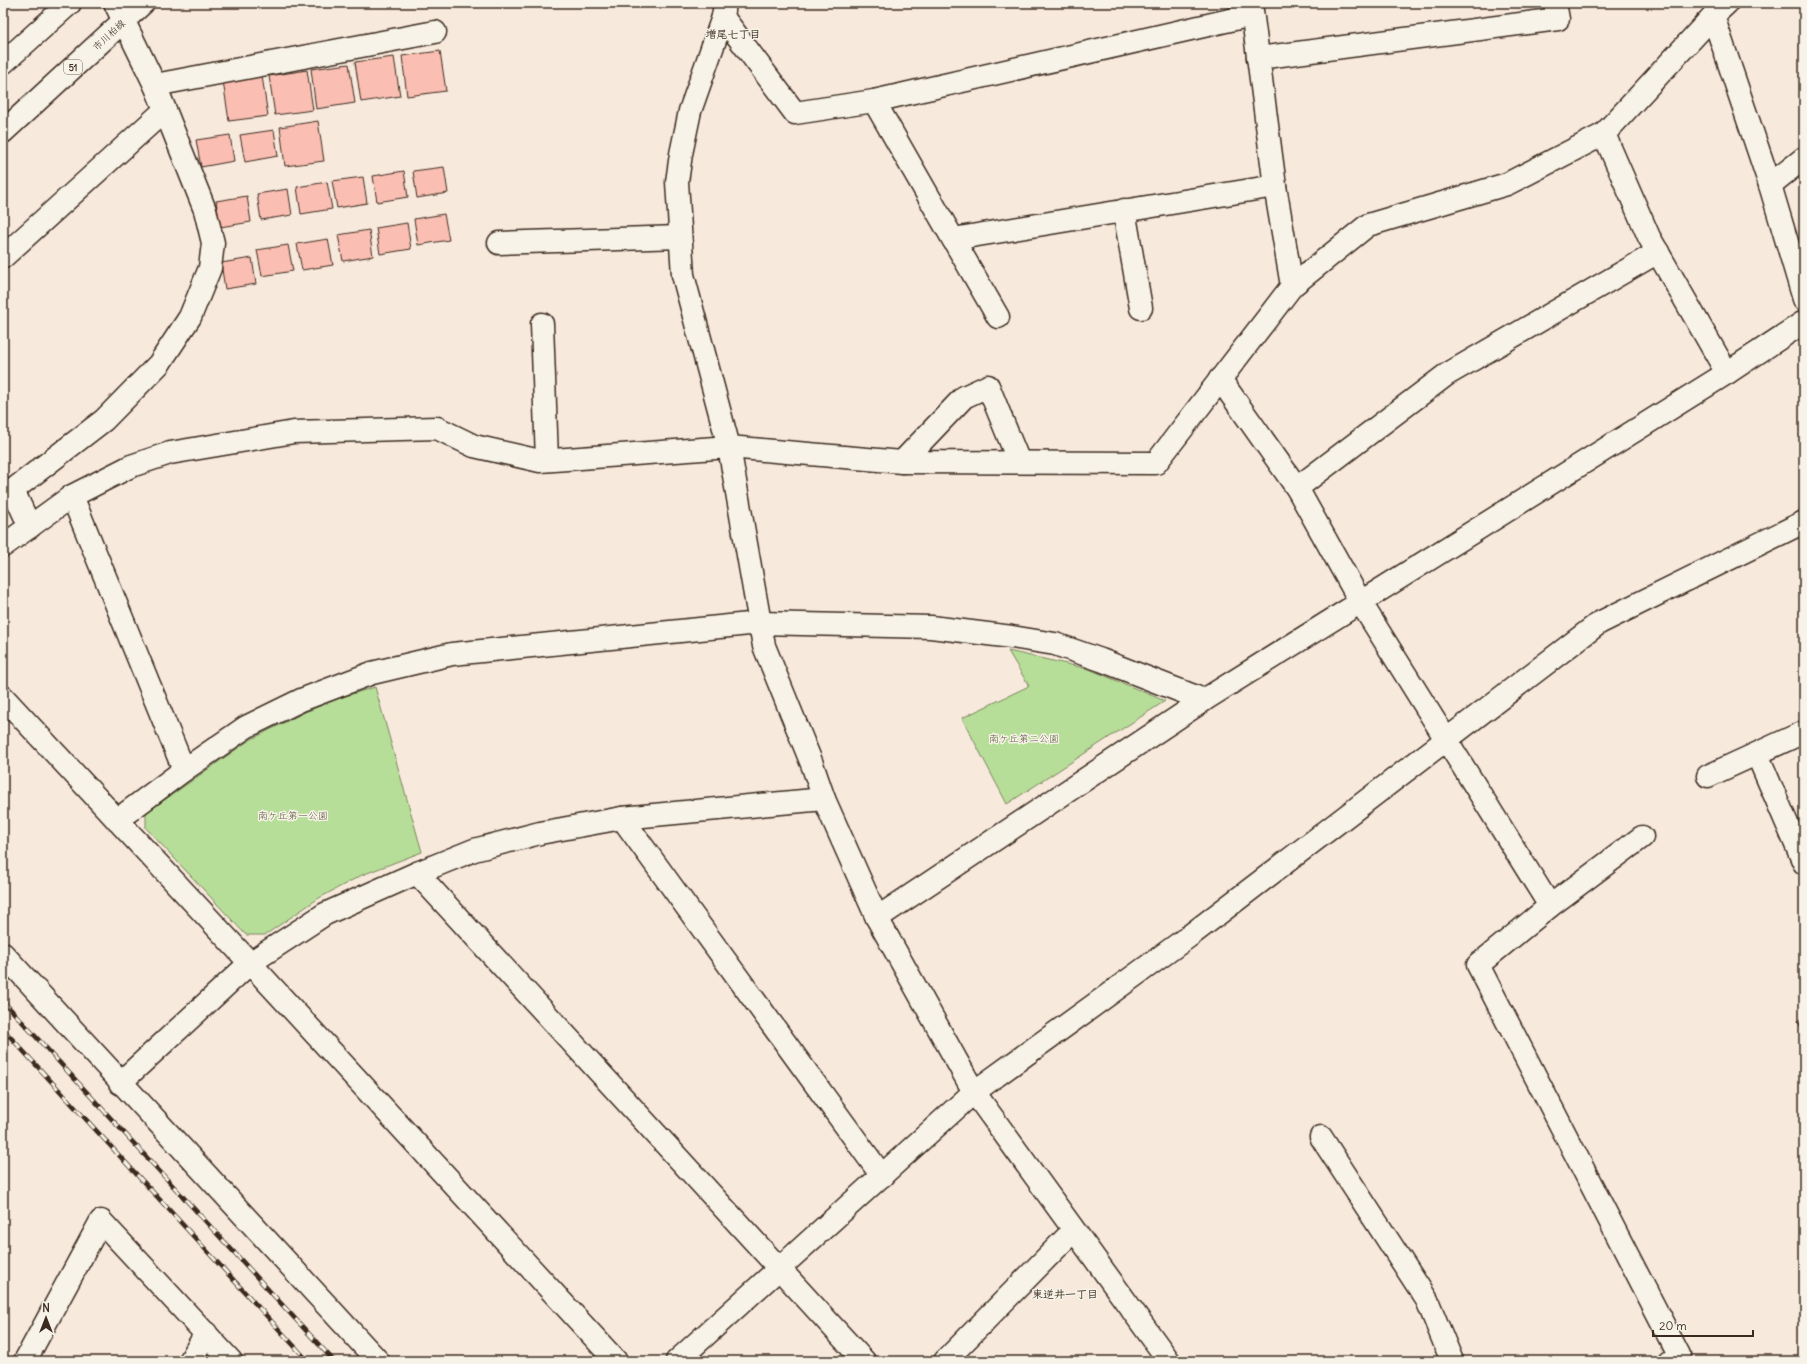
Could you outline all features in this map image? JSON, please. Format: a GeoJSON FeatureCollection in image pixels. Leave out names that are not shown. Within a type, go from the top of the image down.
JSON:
{"type":"FeatureCollection","features":[{"type":"Feature","properties":{"kind":"street"},"geometry":{"type":"LineString","coordinates":[[3,63],[70,3]]}},
{"type":"Feature","properties":{"kind":"street","name":"市川柏線"},"geometry":{"type":"LineString","coordinates":[[3,132],[120,12],[143,3]]}},
{"type":"Feature","properties":{"kind":"street"},"geometry":{"type":"LineString","coordinates":[[1258,58],[1558,19],[1554,3]]}},
{"type":"Feature","properties":{"kind":"street"},"geometry":{"type":"LineString","coordinates":[[724,10],[796,113],[874,101],[1252,9],[1275,186],[1292,286]]}},
{"type":"Feature","properties":{"kind":"street"},"geometry":{"type":"LineString","coordinates":[[724,10],[690,111],[681,154],[677,182],[680,237],[683,275],[729,447],[764,646],[812,764],[824,799],[877,918],[974,1092],[1073,1231],[1169,1361]]}},
{"type":"Feature","properties":{"kind":"street"},"geometry":{"type":"LineString","coordinates":[[3,546],[72,496],[132,466],[170,453],[294,432],[437,428],[474,446],[540,460],[729,447],[902,462],[1156,463],[1292,286],[1368,225],[1508,184],[1604,134],[1720,10]]}},
{"type":"Feature","properties":{"kind":"street"},"geometry":{"type":"LineString","coordinates":[[1720,10],[1804,299]]}},
{"type":"Feature","properties":{"kind":"street"},"geometry":{"type":"LineString","coordinates":[[30,527],[13,490],[104,420],[159,364],[190,317],[210,268],[213,242],[205,210],[155,85],[120,12]]}},
{"type":"Feature","properties":{"kind":"street"},"geometry":{"type":"LineString","coordinates":[[155,85],[435,32]]}},
{"type":"Feature","properties":{"kind":"street"},"geometry":{"type":"LineString","coordinates":[[874,101],[998,317]]}},
{"type":"Feature","properties":{"kind":"street"},"geometry":{"type":"LineString","coordinates":[[3,257],[165,110]]}},
{"type":"Feature","properties":{"kind":"street"},"geometry":{"type":"LineString","coordinates":[[1604,134],[1649,237],[1727,373]]}},
{"type":"Feature","properties":{"kind":"street"},"geometry":{"type":"LineString","coordinates":[[1770,185],[1804,158]]}},
{"type":"Feature","properties":{"kind":"street"},"geometry":{"type":"LineString","coordinates":[[953,239],[1275,186]]}},
{"type":"Feature","properties":{"kind":"street"},"geometry":{"type":"LineString","coordinates":[[1124,210],[1141,308]]}},
{"type":"Feature","properties":{"kind":"street"},"geometry":{"type":"LineString","coordinates":[[499,242],[680,237]]}},
{"type":"Feature","properties":{"kind":"street"},"geometry":{"type":"LineString","coordinates":[[1297,488],[1446,375],[1658,252]]}},
{"type":"Feature","properties":{"kind":"street"},"geometry":{"type":"LineString","coordinates":[[877,918],[1204,700],[1361,604],[1727,373],[1804,322]]}},
{"type":"Feature","properties":{"kind":"street"},"geometry":{"type":"LineString","coordinates":[[542,324],[547,460]]}},
{"type":"Feature","properties":{"kind":"street"},"geometry":{"type":"LineString","coordinates":[[1220,379],[1297,488],[1361,604],[1550,906]]}},
{"type":"Feature","properties":{"kind":"street"},"geometry":{"type":"LineString","coordinates":[[902,462],[964,397],[988,386],[1019,462]]}},
{"type":"Feature","properties":{"kind":"street"},"geometry":{"type":"LineString","coordinates":[[72,496],[184,770]]}},
{"type":"Feature","properties":{"kind":"street"},"geometry":{"type":"LineString","coordinates":[[677,1361],[974,1092],[1188,937],[1599,623],[1804,522]]}},
{"type":"Feature","properties":{"kind":"street"},"geometry":{"type":"LineString","coordinates":[[117,820],[184,770],[246,728],[301,700],[372,673],[452,654],[759,623],[931,627],[1055,644],[1101,660],[1204,700]]}},
{"type":"Feature","properties":{"kind":"street"},"geometry":{"type":"LineString","coordinates":[[3,697],[616,1361]]}},
{"type":"Feature","properties":{"kind":"street"},"geometry":{"type":"LineString","coordinates":[[1708,776],[1804,732]]}},
{"type":"Feature","properties":{"kind":"street"},"geometry":{"type":"LineString","coordinates":[[1757,754],[1804,863]]}},
{"type":"Feature","properties":{"kind":"street"},"geometry":{"type":"LineString","coordinates":[[120,1083],[250,963],[325,914],[417,873],[474,850],[540,833],[622,818],[824,799]]}},
{"type":"Feature","properties":{"kind":"street"},"geometry":{"type":"LineString","coordinates":[[622,818],[882,1176]]}},
{"type":"Feature","properties":{"kind":"street"},"geometry":{"type":"LineString","coordinates":[[1642,837],[1550,906],[1478,965],[1679,1355],[1669,1361]]}},
{"type":"Feature","properties":{"kind":"street"},"geometry":{"type":"LineString","coordinates":[[417,873],[864,1361]]}},
{"type":"Feature","properties":{"kind":"street"},"geometry":{"type":"LineString","coordinates":[[3,954],[120,1083],[378,1361]]}},
{"type":"Feature","properties":{"kind":"street"},"geometry":{"type":"LineString","coordinates":[[1321,1137],[1427,1300],[1452,1361]]}},
{"type":"Feature","properties":{"kind":"street"},"geometry":{"type":"LineString","coordinates":[[25,1361],[101,1221],[206,1333],[230,1361]]}},
{"type":"Feature","properties":{"kind":"street"},"geometry":{"type":"LineString","coordinates":[[944,1361],[1073,1231]]}},
{"type":"Feature","properties":{"kind":"street"},"geometry":{"type":"LineString","coordinates":[[190,1361],[206,1333]]}},
{"type":"Feature","properties":{"kind":"green space","name":"南ケ丘第二公園"},"geometry":{"type":"Polygon","coordinates":[[[1008,651],[1089,669],[1165,701],[1007,804],[962,718],[1029,686],[1008,651]]]}},
{"type":"Feature","properties":{"kind":"green space","name":"南ケ丘第一公園"},"geometry":{"type":"Polygon","coordinates":[[[375,687],[422,852],[362,875],[319,898],[265,935],[246,935],[146,828],[146,813],[248,741],[305,712],[342,697],[375,687]]]}},
{"type":"Feature","properties":{"kind":"building"},"geometry":{"type":"Polygon","coordinates":[[[440,51],[446,91],[407,96],[402,56],[440,51]]]}},
{"type":"Feature","properties":{"kind":"building"},"geometry":{"type":"Polygon","coordinates":[[[394,57],[400,96],[361,102],[355,62],[394,57]]]}},
{"type":"Feature","properties":{"kind":"building"},"geometry":{"type":"Polygon","coordinates":[[[349,64],[355,103],[316,109],[311,69],[349,64]]]}},
{"type":"Feature","properties":{"kind":"building"},"geometry":{"type":"Polygon","coordinates":[[[307,70],[313,110],[275,115],[269,76],[307,70]]]}},
{"type":"Feature","properties":{"kind":"building"},"geometry":{"type":"Polygon","coordinates":[[[262,76],[268,116],[229,121],[223,81],[262,76]]]}},
{"type":"Feature","properties":{"kind":"building"},"geometry":{"type":"Polygon","coordinates":[[[318,121],[324,161],[285,166],[280,127],[318,121]]]}},
{"type":"Feature","properties":{"kind":"building"},"geometry":{"type":"Polygon","coordinates":[[[274,130],[278,156],[245,162],[240,135],[274,130]]]}},
{"type":"Feature","properties":{"kind":"building"},"geometry":{"type":"Polygon","coordinates":[[[230,135],[234,161],[201,167],[196,140],[230,135]]]}},
{"type":"Feature","properties":{"kind":"building"},"geometry":{"type":"Polygon","coordinates":[[[444,167],[448,193],[417,198],[413,171],[444,167]]]}},
{"type":"Feature","properties":{"kind":"building"},"geometry":{"type":"Polygon","coordinates":[[[404,171],[408,197],[377,202],[373,176],[404,171]]]}},
{"type":"Feature","properties":{"kind":"building"},"geometry":{"type":"Polygon","coordinates":[[[363,177],[367,203],[337,208],[332,181],[363,177]]]}},
{"type":"Feature","properties":{"kind":"building"},"geometry":{"type":"Polygon","coordinates":[[[327,182],[332,209],[301,214],[297,187],[327,182]]]}},
{"type":"Feature","properties":{"kind":"building"},"geometry":{"type":"Polygon","coordinates":[[[288,189],[292,215],[261,220],[257,194],[288,189]]]}},
{"type":"Feature","properties":{"kind":"building"},"geometry":{"type":"Polygon","coordinates":[[[247,196],[251,222],[220,227],[216,201],[247,196]]]}},
{"type":"Feature","properties":{"kind":"building"},"geometry":{"type":"Polygon","coordinates":[[[444,214],[449,240],[418,245],[414,219],[444,214]]]}},
{"type":"Feature","properties":{"kind":"building"},"geometry":{"type":"Polygon","coordinates":[[[407,223],[411,249],[380,254],[376,228],[407,223]]]}},
{"type":"Feature","properties":{"kind":"building"},"geometry":{"type":"Polygon","coordinates":[[[369,230],[373,256],[343,261],[338,235],[369,230]]]}},
{"type":"Feature","properties":{"kind":"building"},"geometry":{"type":"Polygon","coordinates":[[[328,239],[333,265],[302,270],[297,244],[328,239]]]}},
{"type":"Feature","properties":{"kind":"building"},"geometry":{"type":"Polygon","coordinates":[[[288,245],[293,271],[262,276],[257,250],[288,245]]]}},
{"type":"Feature","properties":{"kind":"building"},"geometry":{"type":"Polygon","coordinates":[[[252,258],[256,284],[225,289],[221,263],[252,258]]]}},
{"type":"Feature","properties":{"kind":"building"},"geometry":{"type":"Polygon","coordinates":[[[1804,1018],[1804,1034],[1798,1021],[1804,1018]]]}},
{"type":"Feature","properties":{"kind":"railway"},"geometry":{"type":"LineString","coordinates":[[3,1001],[334,1361]]}},
{"type":"Feature","properties":{"kind":"railway"},"geometry":{"type":"LineString","coordinates":[[3,1029],[308,1361]]}},
{"type":"Feature","properties":{"kind":"district","name":"増尾七丁目"},"geometry":{"type":"Point","coordinates":[733,34]}},
{"type":"Feature","properties":{"kind":"district","name":"東逆井一丁目"},"geometry":{"type":"Point","coordinates":[1065,1294]}}]}
